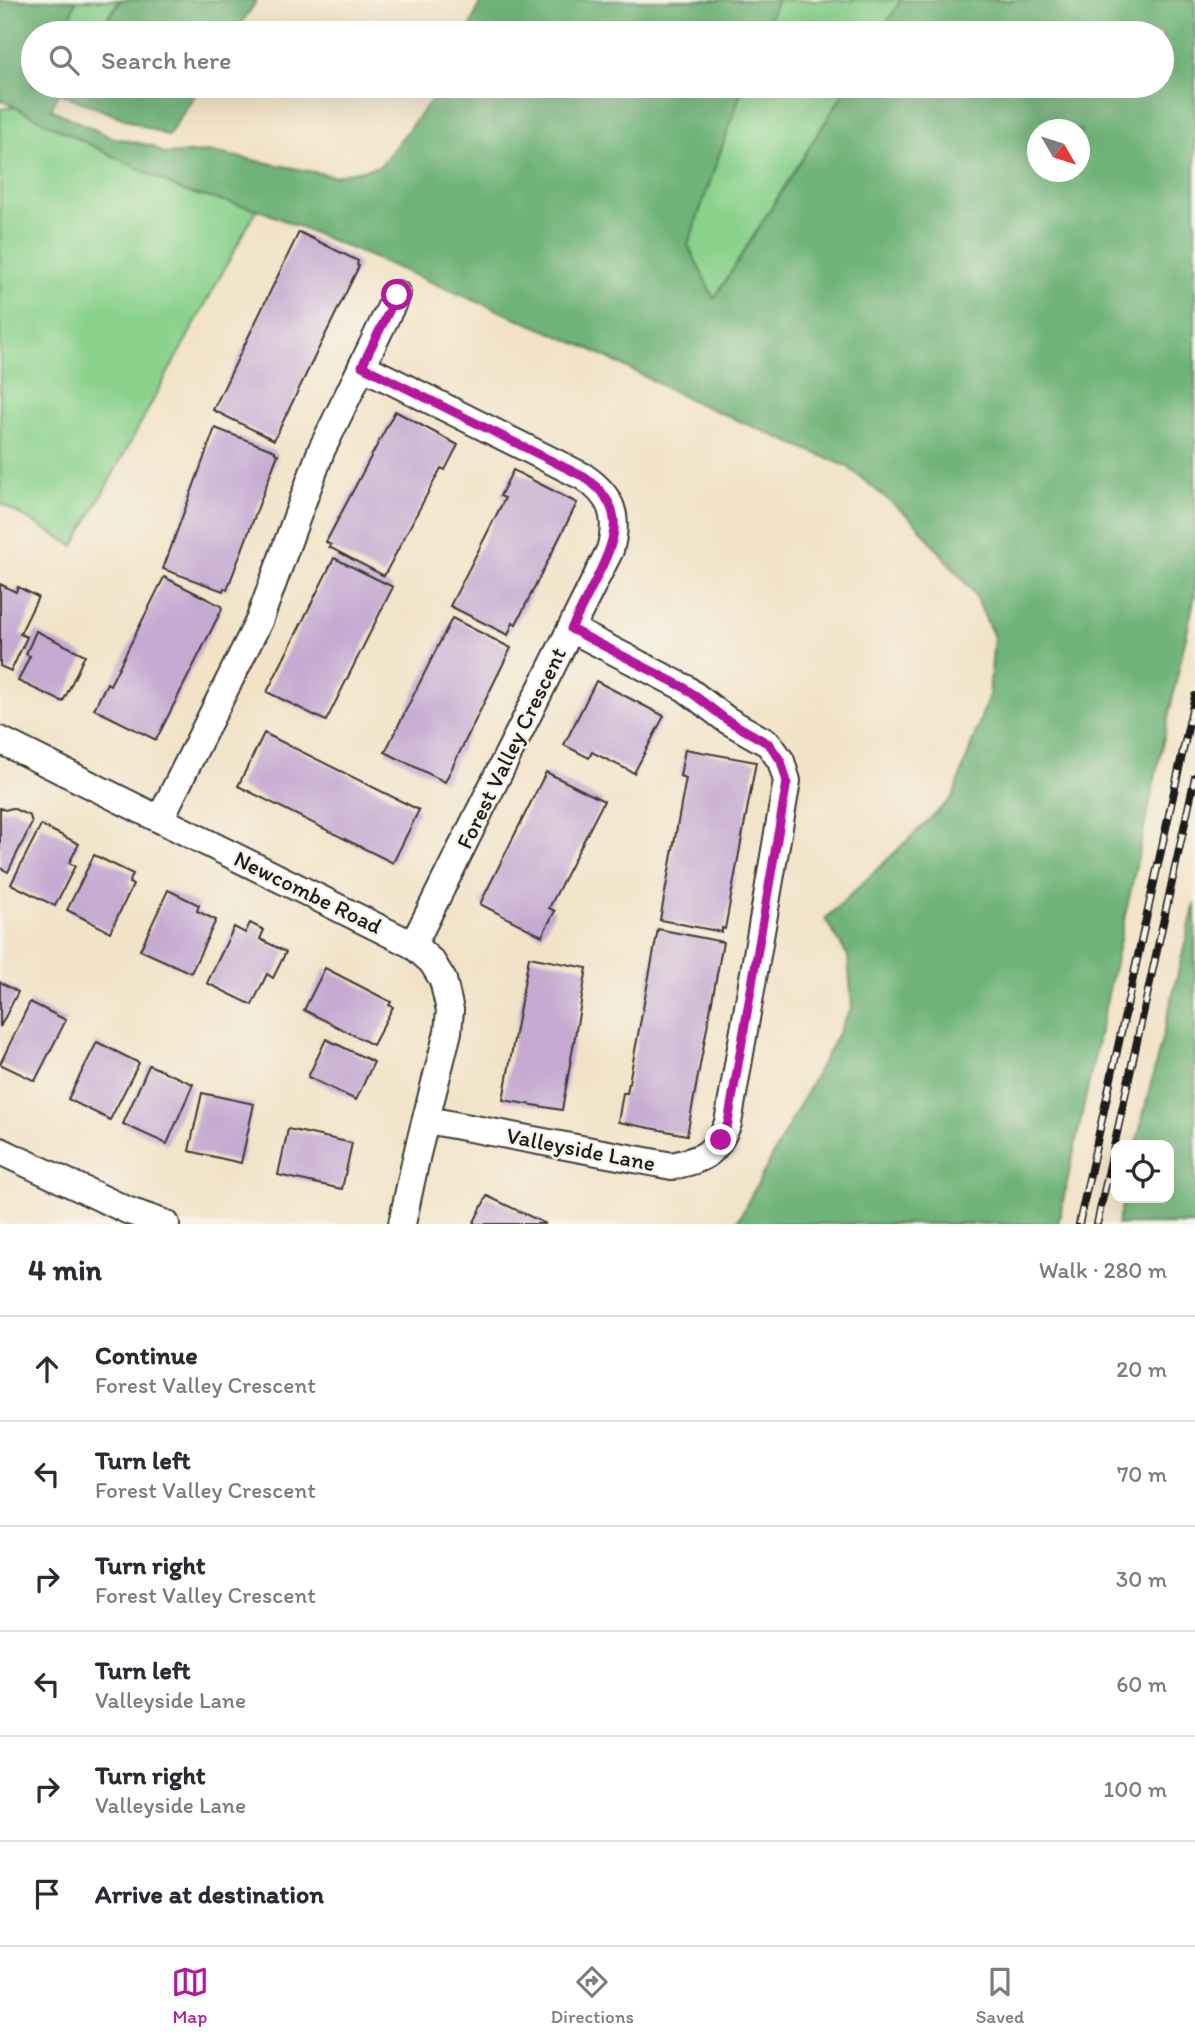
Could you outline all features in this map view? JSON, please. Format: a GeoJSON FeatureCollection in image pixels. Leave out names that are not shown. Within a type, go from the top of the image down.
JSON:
{"type":"FeatureCollection","features":[{"type":"Feature","properties":{"kind":"street"},"geometry":{"type":"LineString","coordinates":[[160,819],[259,621],[321,451],[397,295]]}},
{"type":"Feature","properties":{"kind":"street","name":"Forest Valley Crescent"},"geometry":{"type":"LineString","coordinates":[[362,366],[584,477],[598,486],[608,499],[614,514],[615,532],[610,550],[413,945]]}},
{"type":"Feature","properties":{"kind":"street","name":"Valleyside Lane"},"geometry":{"type":"LineString","coordinates":[[427,1120],[672,1166],[699,1160],[711,1152],[721,1140],[728,1123],[787,782],[781,761],[769,744],[727,720],[685,688],[571,629]]}},
{"type":"Feature","properties":{"kind":"street","name":"Newcombe Road"},"geometry":{"type":"LineString","coordinates":[[0,740],[413,945],[432,962],[443,980],[450,1010],[448,1032],[402,1224]]}},
{"type":"Feature","properties":{"kind":"street"},"geometry":{"type":"LineString","coordinates":[[2,1157],[166,1224]]}},
{"type":"Feature","properties":{"kind":"green space"},"geometry":{"type":"Polygon","coordinates":[[[0,0],[76,0],[69,21],[21,21],[21,98],[56,98],[51,109],[110,137],[153,146],[164,154],[212,152],[334,176],[380,166],[433,98],[739,98],[688,245],[714,299],[840,98],[1174,98],[1174,21],[888,21],[901,0],[1195,0],[1195,595],[1058,1224],[736,1224],[852,1007],[848,956],[825,919],[953,797],[989,695],[994,637],[974,593],[914,521],[848,467],[697,403],[590,349],[257,209],[185,192],[0,100],[0,0]]]}},
{"type":"Feature","properties":{"kind":"green space"},"geometry":{"type":"Polygon","coordinates":[[[71,0],[119,0],[105,21],[70,21],[71,0]]]}},
{"type":"Feature","properties":{"kind":"green space"},"geometry":{"type":"Polygon","coordinates":[[[121,0],[257,0],[243,21],[107,21],[121,0]]]}},
{"type":"Feature","properties":{"kind":"green space"},"geometry":{"type":"Polygon","coordinates":[[[481,0],[778,0],[768,21],[473,21],[481,0]]]}},
{"type":"Feature","properties":{"kind":"green space"},"geometry":{"type":"Polygon","coordinates":[[[778,0],[901,0],[888,21],[768,21],[778,0]]]}},
{"type":"Feature","properties":{"kind":"green space"},"geometry":{"type":"Polygon","coordinates":[[[72,98],[193,98],[168,136],[72,98]]]}},
{"type":"Feature","properties":{"kind":"green space"},"geometry":{"type":"Polygon","coordinates":[[[739,98],[840,98],[714,299],[688,245],[739,98]]]}},
{"type":"Feature","properties":{"kind":"green space"},"geometry":{"type":"Polygon","coordinates":[[[14,107],[257,209],[74,546],[0,503],[0,109],[14,107]]]}},
{"type":"Feature","properties":{"kind":"green space"},"geometry":{"type":"Polygon","coordinates":[[[1195,903],[1195,1224],[1117,1224],[1123,1203],[1174,1203],[1174,1140],[1137,1140],[1195,903]]]}},
{"type":"Feature","properties":{"kind":"building"},"geometry":{"type":"Polygon","coordinates":[[[299,232],[358,261],[359,266],[274,440],[213,410],[299,232]]]}},
{"type":"Feature","properties":{"kind":"building"},"geometry":{"type":"Polygon","coordinates":[[[395,411],[458,445],[445,470],[441,468],[384,576],[329,547],[331,545],[326,542],[395,411]]]}},
{"type":"Feature","properties":{"kind":"building"},"geometry":{"type":"Polygon","coordinates":[[[215,428],[278,454],[227,590],[224,588],[223,591],[163,569],[215,428]]]}},
{"type":"Feature","properties":{"kind":"building"},"geometry":{"type":"Polygon","coordinates":[[[513,470],[577,503],[508,635],[450,606],[505,498],[500,496],[513,470]]]}},
{"type":"Feature","properties":{"kind":"building"},"geometry":{"type":"Polygon","coordinates":[[[334,558],[393,587],[326,721],[267,692],[334,558]]]}},
{"type":"Feature","properties":{"kind":"building"},"geometry":{"type":"Polygon","coordinates":[[[164,577],[221,606],[222,609],[156,740],[94,709],[107,683],[110,685],[164,577]]]}},
{"type":"Feature","properties":{"kind":"building"},"geometry":{"type":"Polygon","coordinates":[[[0,584],[16,592],[18,587],[38,597],[20,634],[27,637],[11,671],[0,666],[0,584]]]}},
{"type":"Feature","properties":{"kind":"building"},"geometry":{"type":"Polygon","coordinates":[[[452,618],[511,648],[445,782],[385,752],[452,618]]]}},
{"type":"Feature","properties":{"kind":"building"},"geometry":{"type":"Polygon","coordinates":[[[36,631],[85,655],[63,702],[18,681],[30,656],[26,654],[36,631]]]}},
{"type":"Feature","properties":{"kind":"building"},"geometry":{"type":"Polygon","coordinates":[[[596,681],[664,716],[634,773],[592,752],[589,758],[564,745],[596,681]]]}},
{"type":"Feature","properties":{"kind":"building"},"geometry":{"type":"Polygon","coordinates":[[[264,733],[419,810],[393,863],[238,786],[264,733]]]}},
{"type":"Feature","properties":{"kind":"building"},"geometry":{"type":"Polygon","coordinates":[[[685,749],[756,762],[725,929],[722,928],[722,932],[660,920],[686,778],[680,776],[685,749]]]}},
{"type":"Feature","properties":{"kind":"building"},"geometry":{"type":"Polygon","coordinates":[[[546,772],[604,801],[549,908],[555,911],[542,936],[480,904],[546,772]]]}},
{"type":"Feature","properties":{"kind":"building"},"geometry":{"type":"Polygon","coordinates":[[[0,808],[12,808],[30,816],[32,823],[8,872],[0,868],[0,808]]]}},
{"type":"Feature","properties":{"kind":"building"},"geometry":{"type":"Polygon","coordinates":[[[41,825],[79,844],[69,863],[75,866],[55,906],[11,884],[41,825]]]}},
{"type":"Feature","properties":{"kind":"building"},"geometry":{"type":"Polygon","coordinates":[[[94,855],[133,874],[129,883],[133,885],[110,932],[67,910],[94,855]]]}},
{"type":"Feature","properties":{"kind":"building"},"geometry":{"type":"Polygon","coordinates":[[[168,890],[199,905],[197,911],[216,920],[191,973],[140,950],[168,890]]]}},
{"type":"Feature","properties":{"kind":"building"},"geometry":{"type":"Polygon","coordinates":[[[250,923],[264,930],[260,939],[286,952],[273,978],[267,974],[252,1005],[207,983],[234,927],[245,933],[250,923]]]}},
{"type":"Feature","properties":{"kind":"building"},"geometry":{"type":"Polygon","coordinates":[[[658,929],[723,942],[687,1135],[618,1122],[623,1093],[627,1093],[658,929]]]}},
{"type":"Feature","properties":{"kind":"building"},"geometry":{"type":"Polygon","coordinates":[[[529,957],[587,968],[562,1110],[503,1100],[529,957]]]}},
{"type":"Feature","properties":{"kind":"building"},"geometry":{"type":"Polygon","coordinates":[[[325,968],[391,1002],[389,1005],[393,1007],[373,1045],[304,1010],[325,968]]]}},
{"type":"Feature","properties":{"kind":"building"},"geometry":{"type":"Polygon","coordinates":[[[0,982],[18,992],[0,1027],[0,982]]]}},
{"type":"Feature","properties":{"kind":"building"},"geometry":{"type":"Polygon","coordinates":[[[30,1002],[66,1020],[35,1081],[0,1064],[30,1002]]]}},
{"type":"Feature","properties":{"kind":"building"},"geometry":{"type":"Polygon","coordinates":[[[326,1039],[374,1062],[356,1100],[308,1077],[326,1039]]]}},
{"type":"Feature","properties":{"kind":"building"},"geometry":{"type":"Polygon","coordinates":[[[97,1042],[139,1063],[110,1120],[68,1099],[97,1042]]]}},
{"type":"Feature","properties":{"kind":"building"},"geometry":{"type":"Polygon","coordinates":[[[149,1065],[193,1084],[167,1144],[123,1124],[149,1065]]]}},
{"type":"Feature","properties":{"kind":"building"},"geometry":{"type":"Polygon","coordinates":[[[202,1093],[254,1104],[241,1163],[189,1151],[202,1093]]]}},
{"type":"Feature","properties":{"kind":"building"},"geometry":{"type":"Polygon","coordinates":[[[288,1129],[352,1143],[342,1189],[278,1175],[288,1129]]]}},
{"type":"Feature","properties":{"kind":"building"},"geometry":{"type":"Polygon","coordinates":[[[487,1196],[546,1224],[473,1224],[487,1196]]]}},
{"type":"Feature","properties":{"kind":"railway"},"geometry":{"type":"LineString","coordinates":[[1079,1224],[1195,696]]}},
{"type":"Feature","properties":{"kind":"railway"},"geometry":{"type":"LineString","coordinates":[[1097,1224],[1195,777]]}},
{"type":"Feature","properties":{"kind":"route"},"geometry":{"type":"LineString","coordinates":[[397,295],[362,366],[584,477],[598,486],[608,499],[614,514],[615,532],[610,550],[571,629],[685,688],[727,720],[769,744],[781,761],[787,782],[728,1123],[721,1140]]}}]}
